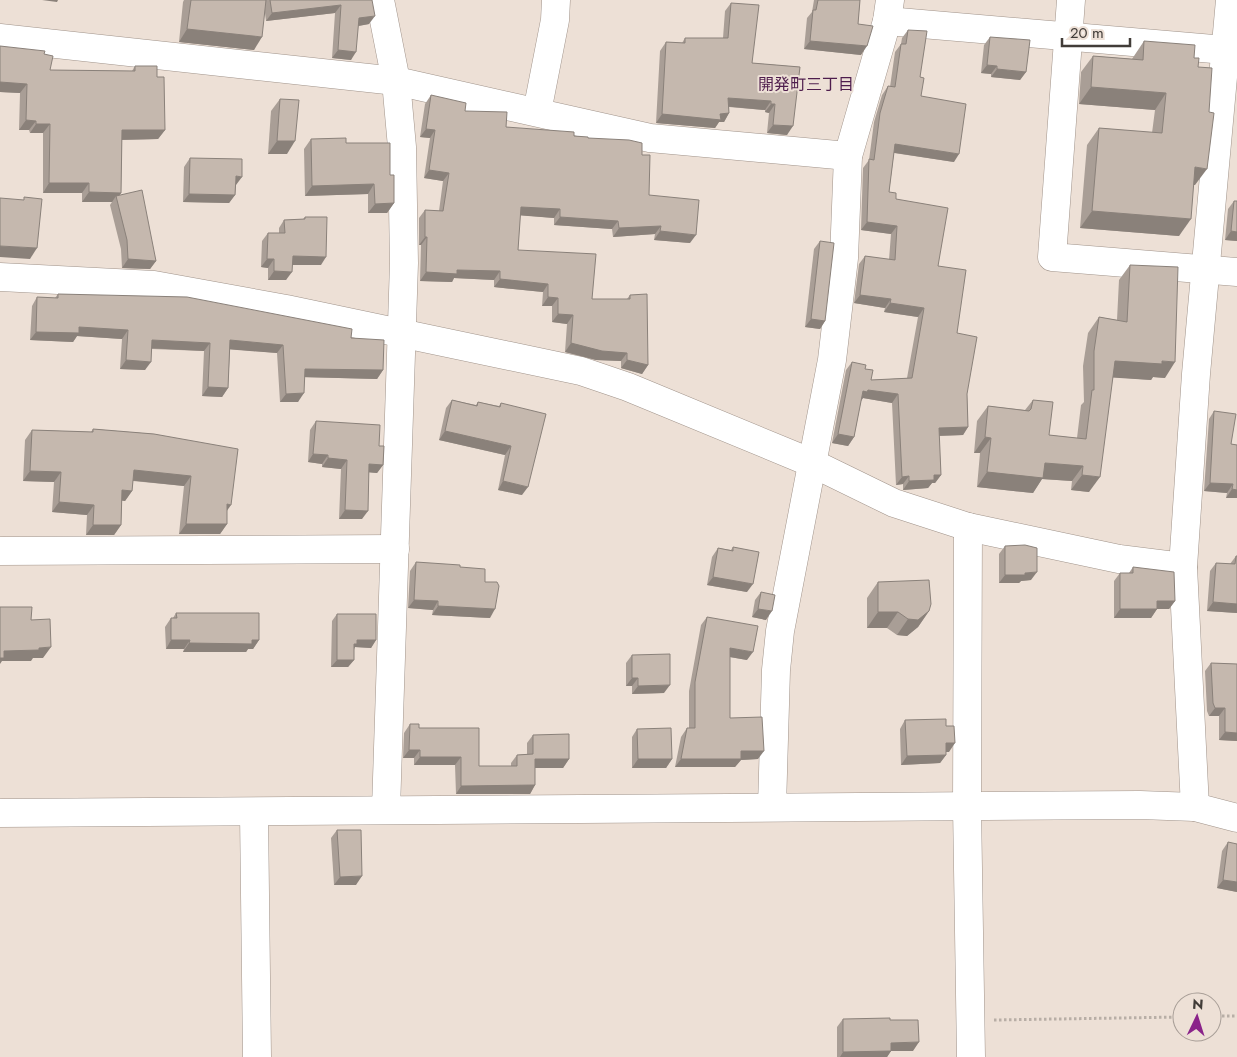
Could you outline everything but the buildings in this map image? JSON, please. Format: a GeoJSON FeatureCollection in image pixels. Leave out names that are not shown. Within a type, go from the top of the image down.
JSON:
{"type":"FeatureCollection","features":[{"type":"Feature","properties":{"kind":"street"},"geometry":{"type":"LineString","coordinates":[[380,0],[396,81],[402,147],[402,333],[386,809]]}},
{"type":"Feature","properties":{"kind":"street"},"geometry":{"type":"LineString","coordinates":[[536,112],[555,20],[556,0]]}},
{"type":"Feature","properties":{"kind":"street"},"geometry":{"type":"LineString","coordinates":[[1071,0],[1052,257],[1237,272]]}},
{"type":"Feature","properties":{"kind":"street"},"geometry":{"type":"LineString","coordinates":[[1195,807],[1183,567],[1204,270],[1227,142],[1225,50],[1230,0]]}},
{"type":"Feature","properties":{"kind":"street"},"geometry":{"type":"LineString","coordinates":[[772,807],[776,670],[780,631],[832,360],[844,258],[848,156],[889,10],[1068,37],[1225,50]]}},
{"type":"Feature","properties":{"kind":"street"},"geometry":{"type":"LineString","coordinates":[[0,38],[396,81],[650,138],[848,156]]}},
{"type":"Feature","properties":{"kind":"street"},"geometry":{"type":"LineString","coordinates":[[0,277],[154,285],[402,333],[581,371],[628,387],[812,463],[894,503],[968,527],[1119,558],[1183,567]]}},
{"type":"Feature","properties":{"kind":"street"},"geometry":{"type":"LineString","coordinates":[[968,527],[967,806],[971,1057]]}},
{"type":"Feature","properties":{"kind":"street"},"geometry":{"type":"LineString","coordinates":[[0,551],[394,549]]}},
{"type":"Feature","properties":{"kind":"street"},"geometry":{"type":"LineString","coordinates":[[0,813],[254,813],[386,809],[1140,804],[1195,807],[1237,818]]}},
{"type":"Feature","properties":{"kind":"street"},"geometry":{"type":"LineString","coordinates":[[254,813],[257,1057]]}},
{"type":"Feature","properties":{"kind":"path"},"geometry":{"type":"LineString","coordinates":[[1222,1016],[1237,1016]]}},
{"type":"Feature","properties":{"kind":"path"},"geometry":{"type":"LineString","coordinates":[[971,1020],[1172,1017]]}},
{"type":"Feature","properties":{"kind":"district","name":"開発町三丁目"},"geometry":{"type":"Point","coordinates":[806,84]}}]}
